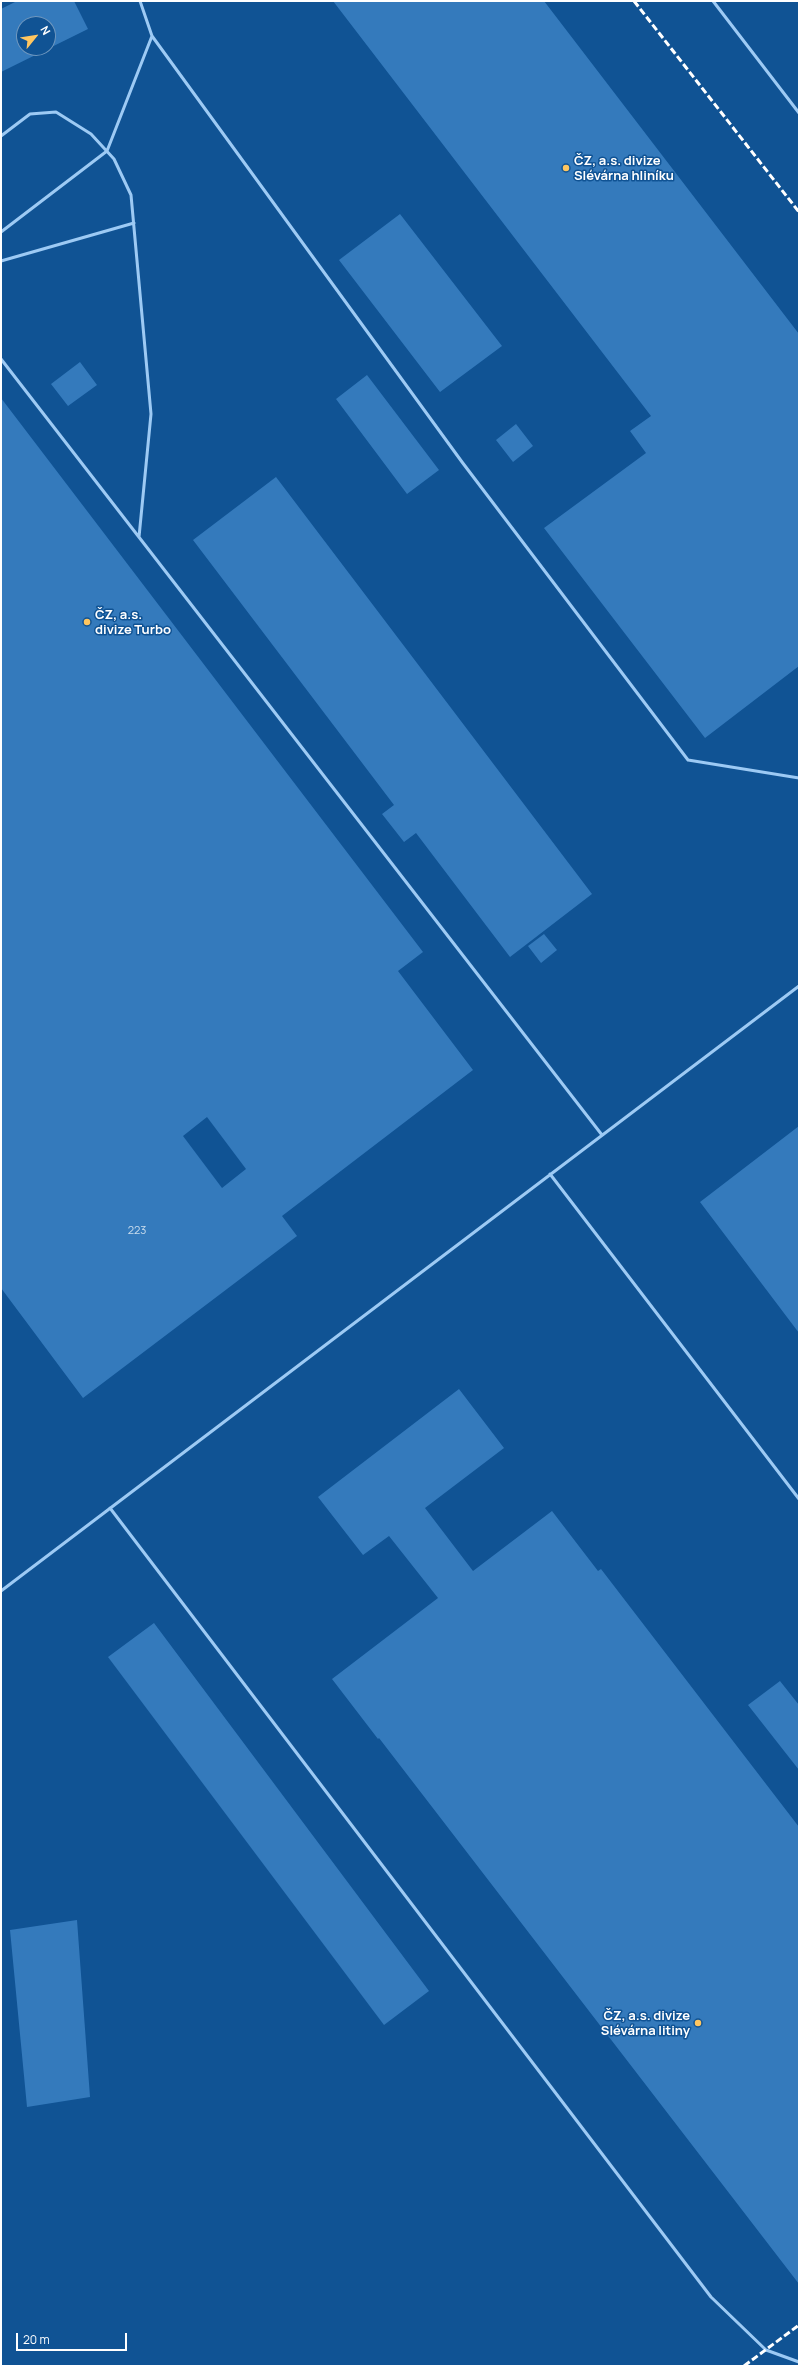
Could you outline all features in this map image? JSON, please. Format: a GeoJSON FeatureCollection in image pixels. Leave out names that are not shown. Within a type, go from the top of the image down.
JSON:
{"type":"FeatureCollection","features":[{"type":"Feature","properties":{"kind":"lane"},"geometry":{"type":"LineString","coordinates":[[140,1],[152,36],[462,462],[688,760],[799,778]]}},
{"type":"Feature","properties":{"kind":"lane"},"geometry":{"type":"LineString","coordinates":[[713,1],[799,113]]}},
{"type":"Feature","properties":{"kind":"lane"},"geometry":{"type":"LineString","coordinates":[[1,232],[107,151],[152,36]]}},
{"type":"Feature","properties":{"kind":"lane"},"geometry":{"type":"LineString","coordinates":[[1,136],[30,114],[56,112],[91,134],[107,151],[114,159],[131,195],[151,414],[139,537]]}},
{"type":"Feature","properties":{"kind":"lane"},"geometry":{"type":"LineString","coordinates":[[1,261],[134,223]]}},
{"type":"Feature","properties":{"kind":"lane"},"geometry":{"type":"LineString","coordinates":[[1,359],[602,1135]]}},
{"type":"Feature","properties":{"kind":"lane"},"geometry":{"type":"LineString","coordinates":[[1,1591],[799,986]]}},
{"type":"Feature","properties":{"kind":"lane"},"geometry":{"type":"LineString","coordinates":[[550,1174],[799,1499]]}},
{"type":"Feature","properties":{"kind":"lane"},"geometry":{"type":"LineString","coordinates":[[110,1508],[711,2297],[766,2350],[799,2362]]}},
{"type":"Feature","properties":{"kind":"building"},"geometry":{"type":"Polygon","coordinates":[[[17,1],[74,1],[88,29],[56,45],[56,16],[16,16],[16,56],[33,56],[1,72],[1,9],[17,1]]]}},
{"type":"Feature","properties":{"kind":"building","name":"ČZ, a.s. divize Slévárna hliníku"},"geometry":{"type":"Polygon","coordinates":[[[333,1],[544,1],[799,334],[799,666],[705,738],[544,528],[646,453],[630,431],[651,416],[333,1]]]}},
{"type":"Feature","properties":{"kind":"building"},"geometry":{"type":"Polygon","coordinates":[[[400,214],[502,346],[440,392],[339,260],[400,214]]]}},
{"type":"Feature","properties":{"kind":"building"},"geometry":{"type":"Polygon","coordinates":[[[80,362],[97,385],[68,406],[51,384],[80,362]]]}},
{"type":"Feature","properties":{"kind":"building"},"geometry":{"type":"Polygon","coordinates":[[[367,375],[439,470],[407,494],[336,399],[367,375]]]}},
{"type":"Feature","properties":{"kind":"building"},"geometry":{"type":"Polygon","coordinates":[[[1,398],[423,952],[398,971],[473,1070],[282,1216],[297,1236],[83,1398],[1,1288],[1,398]],[[207,1117],[183,1136],[222,1188],[246,1169],[207,1117]]]}},
{"type":"Feature","properties":{"kind":"building"},"geometry":{"type":"Polygon","coordinates":[[[516,424],[533,446],[513,462],[496,440],[516,424]]]}},
{"type":"Feature","properties":{"kind":"building"},"geometry":{"type":"Polygon","coordinates":[[[276,477],[592,894],[510,957],[416,833],[404,842],[382,814],[394,805],[193,540],[276,477]]]}},
{"type":"Feature","properties":{"kind":"building"},"geometry":{"type":"Polygon","coordinates":[[[544,934],[557,950],[541,963],[528,946],[544,934]]]}},
{"type":"Feature","properties":{"kind":"building"},"geometry":{"type":"Polygon","coordinates":[[[799,1126],[799,1333],[700,1202],[799,1126]]]}},
{"type":"Feature","properties":{"kind":"building","name":"ČZ, a.s. divize Slévárna litiny"},"geometry":{"type":"Polygon","coordinates":[[[459,1389],[504,1448],[425,1508],[473,1571],[552,1511],[598,1571],[601,1569],[799,1827],[799,2284],[332,1679],[438,1598],[389,1536],[363,1555],[318,1497],[459,1389]]]}},
{"type":"Feature","properties":{"kind":"building"},"geometry":{"type":"Polygon","coordinates":[[[154,1623],[429,1991],[384,2025],[108,1657],[154,1623]]]}},
{"type":"Feature","properties":{"kind":"building"},"geometry":{"type":"Polygon","coordinates":[[[780,1681],[799,1705],[799,1770],[748,1705],[780,1681]]]}},
{"type":"Feature","properties":{"kind":"building"},"geometry":{"type":"Polygon","coordinates":[[[77,1920],[90,2097],[27,2107],[10,1930],[77,1920]]]}},
{"type":"Feature","properties":{"kind":"railway"},"geometry":{"type":"LineString","coordinates":[[634,1],[799,212]]}},
{"type":"Feature","properties":{"kind":"railway"},"geometry":{"type":"LineString","coordinates":[[744,2366],[799,2325]]}},
{"type":"Feature","properties":{"kind":"place","name":"ČZ, a.s. divize Slévárna hliníku"},"geometry":{"type":"Point","coordinates":[566,168]}},
{"type":"Feature","properties":{"kind":"place","name":"ČZ, a.s. divize Turbo"},"geometry":{"type":"Point","coordinates":[87,622]}},
{"type":"Feature","properties":{"kind":"place","name":"ČZ, a.s. divize Slévárna litiny"},"geometry":{"type":"Point","coordinates":[698,2023]}}]}
